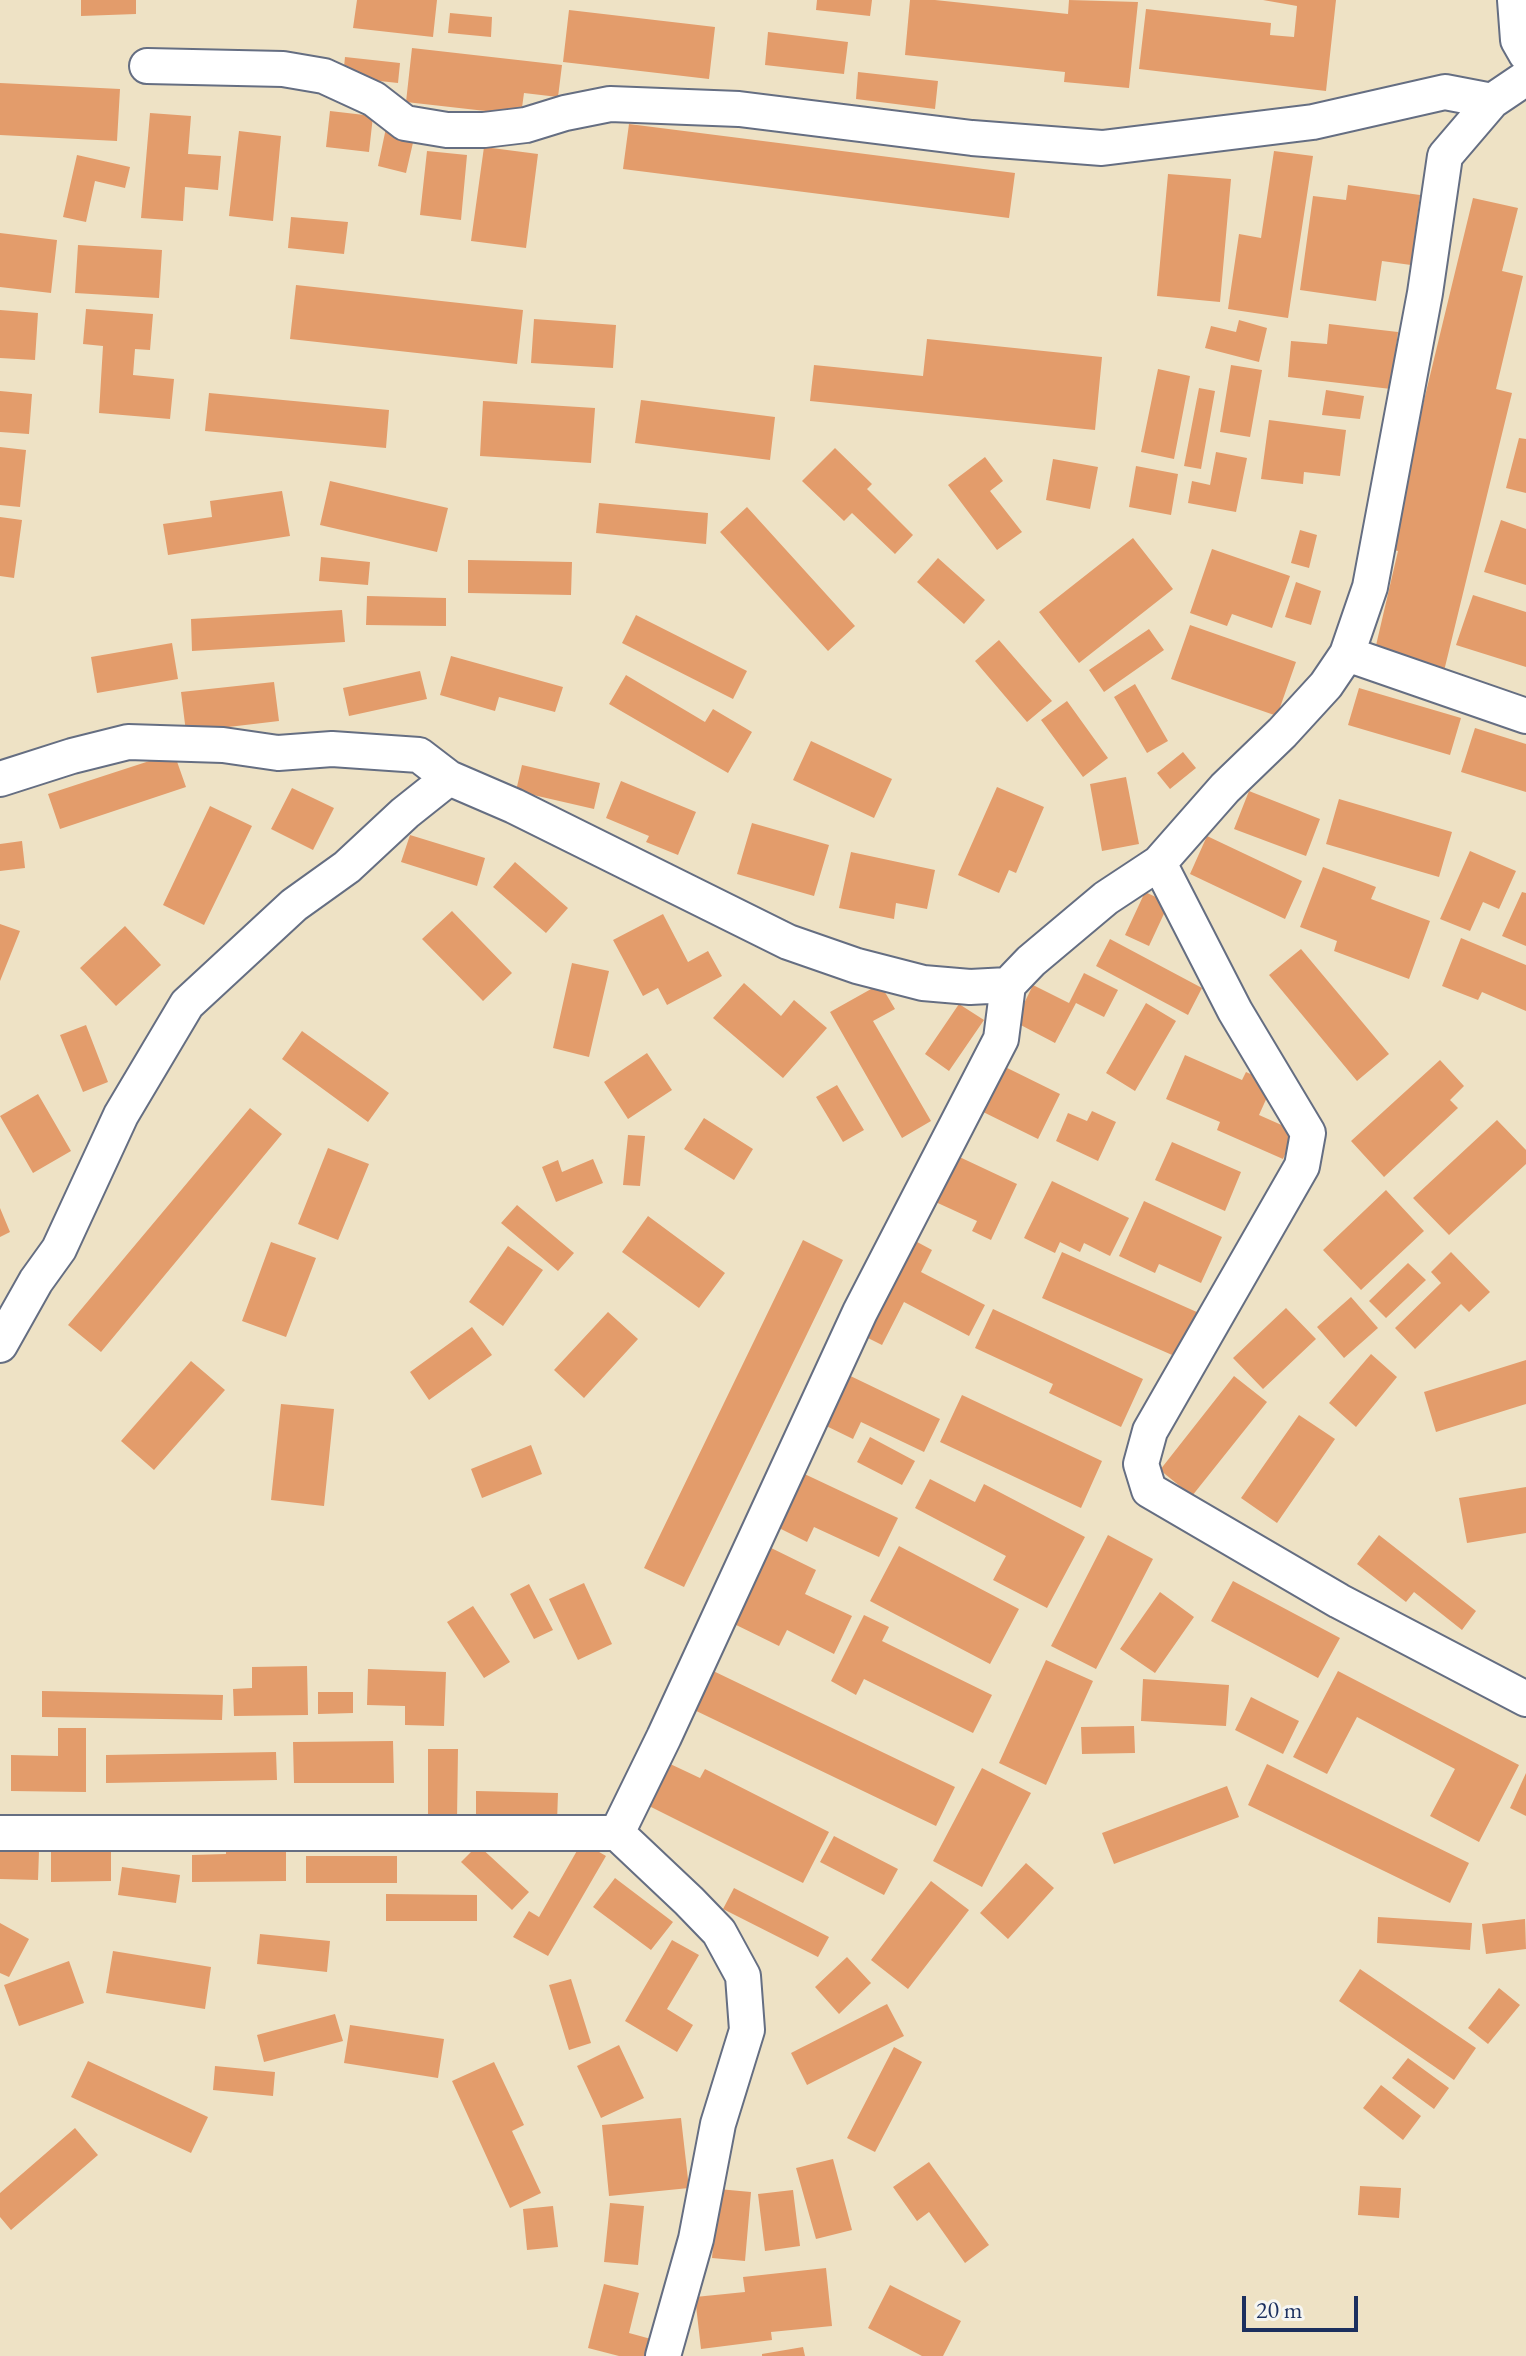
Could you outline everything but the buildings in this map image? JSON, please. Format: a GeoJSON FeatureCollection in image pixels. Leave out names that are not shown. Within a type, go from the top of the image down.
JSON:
{"type":"FeatureCollection","features":[{"type":"Feature","properties":{"kind":"street"},"geometry":{"type":"LineString","coordinates":[[1515,0],[1518,40],[1526,54]]}},
{"type":"Feature","properties":{"kind":"street"},"geometry":{"type":"LineString","coordinates":[[147,66],[283,69],[324,76],[374,99],[405,123],[447,130],[526,125],[610,104],[739,109],[972,138],[1102,148],[1313,122],[1445,92],[1492,101]]}},
{"type":"Feature","properties":{"kind":"street"},"geometry":{"type":"LineString","coordinates":[[617,1833],[860,1312],[1001,1039],[1008,985],[1031,961],[1106,898],[1159,863],[1225,788],[1308,704],[1347,654],[1370,587],[1425,293],[1445,156],[1492,101],[1526,78]]}},
{"type":"Feature","properties":{"kind":"street"},"geometry":{"type":"LineString","coordinates":[[1347,654],[1526,716]]}},
{"type":"Feature","properties":{"kind":"street"},"geometry":{"type":"LineString","coordinates":[[0,779],[128,742],[223,745],[278,753],[332,749],[419,755],[449,778],[514,806],[788,942],[857,966],[923,983],[970,987],[1008,985]]}},
{"type":"Feature","properties":{"kind":"street"},"geometry":{"type":"LineString","coordinates":[[0,1345],[36,1281],[59,1249],[121,1115],[187,1004],[294,905],[347,867],[405,813],[449,778]]}},
{"type":"Feature","properties":{"kind":"street"},"geometry":{"type":"LineString","coordinates":[[1159,863],[1235,1011],[1308,1133],[1302,1166],[1150,1431],[1141,1464],[1149,1490],[1339,1601],[1526,1699]]}},
{"type":"Feature","properties":{"kind":"street"},"geometry":{"type":"LineString","coordinates":[[0,1833],[617,1833],[719,1932],[743,1976],[747,2030],[718,2124],[696,2239],[663,2356]]}}]}
